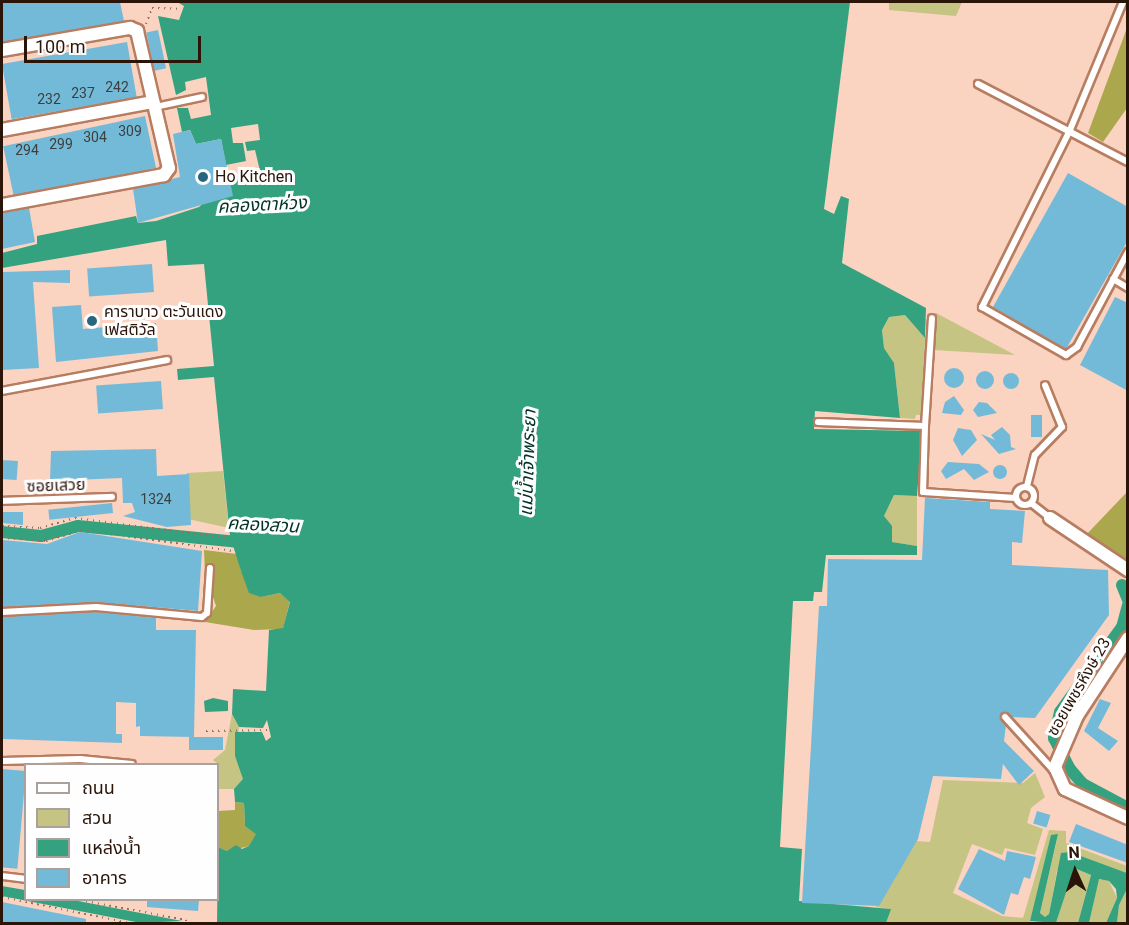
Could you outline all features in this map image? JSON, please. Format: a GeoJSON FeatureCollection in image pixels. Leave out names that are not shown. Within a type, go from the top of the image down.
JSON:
{"type":"FeatureCollection","features":[{"type":"Feature","properties":{"kind":"street"},"geometry":{"type":"LineString","coordinates":[[2,50],[130,28],[140,34],[168,165],[164,175],[2,206]]}},
{"type":"Feature","properties":{"kind":"street"},"geometry":{"type":"LineString","coordinates":[[2,130],[154,104]]}},
{"type":"Feature","properties":{"kind":"street"},"geometry":{"type":"LineString","coordinates":[[1050,518],[1128,570]]}},
{"type":"Feature","properties":{"kind":"street","name":"ซอยเพชรหึงษ์ 23"},"geometry":{"type":"LineString","coordinates":[[1056,772],[1077,716],[1128,638]]}},
{"type":"Feature","properties":{"kind":"street"},"geometry":{"type":"LineString","coordinates":[[1056,772],[1065,789],[1128,818]]}},
{"type":"Feature","properties":{"kind":"lane"},"geometry":{"type":"LineString","coordinates":[[1123,2],[1070,130],[982,307],[1066,356],[1077,347],[1128,252]]}},
{"type":"Feature","properties":{"kind":"lane"},"geometry":{"type":"LineString","coordinates":[[978,84],[1128,162]]}},
{"type":"Feature","properties":{"kind":"lane"},"geometry":{"type":"LineString","coordinates":[[154,104],[202,97]]}},
{"type":"Feature","properties":{"kind":"lane"},"geometry":{"type":"LineString","coordinates":[[1113,279],[1128,288]]}},
{"type":"Feature","properties":{"kind":"lane"},"geometry":{"type":"LineString","coordinates":[[932,318],[922,492],[1016,498],[1022,505],[1031,504],[1050,518]]}},
{"type":"Feature","properties":{"kind":"lane"},"geometry":{"type":"LineString","coordinates":[[2,390],[167,360]]}},
{"type":"Feature","properties":{"kind":"lane"},"geometry":{"type":"LineString","coordinates":[[1027,486],[1035,455],[1062,427],[1045,385]]}},
{"type":"Feature","properties":{"kind":"lane"},"geometry":{"type":"LineString","coordinates":[[818,422],[925,426]]}},
{"type":"Feature","properties":{"kind":"lane"},"geometry":{"type":"LineString","coordinates":[[1016,498],[1018,489],[1027,486]]}},
{"type":"Feature","properties":{"kind":"lane"},"geometry":{"type":"LineString","coordinates":[[1027,486],[1034,492],[1031,504]]}},
{"type":"Feature","properties":{"kind":"lane","name":"ซอยเสวย"},"geometry":{"type":"LineString","coordinates":[[2,501],[112,497]]}},
{"type":"Feature","properties":{"kind":"lane"},"geometry":{"type":"LineString","coordinates":[[2,612],[96,607],[202,617],[207,613],[210,568]]}},
{"type":"Feature","properties":{"kind":"lane"},"geometry":{"type":"LineString","coordinates":[[1005,717],[1044,764],[1056,772]]}},
{"type":"Feature","properties":{"kind":"lane"},"geometry":{"type":"LineString","coordinates":[[2,761],[80,759],[115,763]]}},
{"type":"Feature","properties":{"kind":"lane"},"geometry":{"type":"LineString","coordinates":[[2,876],[24,879]]}},
{"type":"Feature","properties":{"kind":"path"},"geometry":{"type":"LineString","coordinates":[[140,34],[152,8],[177,9]]}},
{"type":"Feature","properties":{"kind":"path"},"geometry":{"type":"LineString","coordinates":[[2,526],[40,528],[75,518],[229,538]]}},
{"type":"Feature","properties":{"kind":"path"},"geometry":{"type":"LineString","coordinates":[[2,538],[46,541],[81,530],[234,551]]}},
{"type":"Feature","properties":{"kind":"path"},"geometry":{"type":"LineString","coordinates":[[206,731],[267,730]]}},
{"type":"Feature","properties":{"kind":"path"},"geometry":{"type":"LineString","coordinates":[[2,897],[135,924]]}},
{"type":"Feature","properties":{"kind":"path"},"geometry":{"type":"LineString","coordinates":[[85,901],[186,922]]}},
{"type":"Feature","properties":{"kind":"green space"},"geometry":{"type":"Polygon","coordinates":[[[889,2],[962,2],[956,16],[889,10],[889,2]]]}},
{"type":"Feature","properties":{"kind":"green space"},"geometry":{"type":"Polygon","coordinates":[[[936,313],[1015,355],[934,350],[936,313]]]}},
{"type":"Feature","properties":{"kind":"green space"},"geometry":{"type":"Polygon","coordinates":[[[905,315],[925,338],[923,415],[916,415],[915,419],[900,418],[894,363],[884,348],[882,330],[889,317],[905,315]]]}},
{"type":"Feature","properties":{"kind":"green space"},"geometry":{"type":"Polygon","coordinates":[[[223,471],[229,528],[188,519],[187,473],[223,471]]]}},
{"type":"Feature","properties":{"kind":"green space"},"geometry":{"type":"Polygon","coordinates":[[[894,495],[917,496],[917,546],[892,542],[884,516],[894,495]]]}},
{"type":"Feature","properties":{"kind":"green space"},"geometry":{"type":"Polygon","coordinates":[[[232,714],[239,727],[235,756],[244,779],[234,789],[219,789],[219,763],[213,760],[225,750],[232,714]]]}},
{"type":"Feature","properties":{"kind":"green space"},"geometry":{"type":"Polygon","coordinates":[[[1035,773],[1045,797],[1031,808],[1027,823],[1043,829],[1035,855],[1005,848],[1002,855],[972,844],[953,893],[1002,916],[1023,918],[1049,830],[1066,831],[1066,843],[1127,866],[1127,873],[1070,852],[1057,871],[1049,914],[1045,917],[1040,913],[1058,835],[1030,921],[1033,923],[886,923],[890,909],[876,907],[916,841],[930,842],[943,780],[1023,783],[1035,773]]]}},
{"type":"Feature","properties":{"kind":"green space"},"geometry":{"type":"Polygon","coordinates":[[[1073,868],[1091,875],[1078,923],[1056,924],[1073,868]]]}},
{"type":"Feature","properties":{"kind":"green space"},"geometry":{"type":"Polygon","coordinates":[[[1098,879],[1109,881],[1117,898],[1106,923],[1089,924],[1098,879]]]}},
{"type":"Feature","properties":{"kind":"green space"},"geometry":{"type":"Polygon","coordinates":[[[1127,889],[1127,923],[1117,924],[1119,905],[1127,889]]]}},
{"type":"Feature","properties":{"kind":"shaded area"},"geometry":{"type":"Polygon","coordinates":[[[1127,28],[1127,108],[1103,142],[1088,133],[1127,28]]]}},
{"type":"Feature","properties":{"kind":"shaded area"},"geometry":{"type":"Polygon","coordinates":[[[1127,492],[1127,565],[1086,535],[1127,492]]]}},
{"type":"Feature","properties":{"kind":"shaded area"},"geometry":{"type":"Polygon","coordinates":[[[204,550],[237,554],[241,571],[261,597],[280,593],[290,601],[283,629],[254,630],[205,622],[216,606],[205,573],[204,550]]]}},
{"type":"Feature","properties":{"kind":"shaded area"},"geometry":{"type":"Polygon","coordinates":[[[235,802],[244,803],[245,826],[257,833],[250,846],[227,851],[219,847],[219,811],[235,810],[235,802]]]}},
{"type":"Feature","properties":{"kind":"water"},"geometry":{"type":"Polygon","coordinates":[[[177,2],[850,2],[824,209],[834,214],[841,196],[849,199],[842,263],[926,308],[925,338],[905,315],[889,317],[882,330],[884,348],[894,363],[900,418],[815,411],[814,429],[922,431],[917,496],[894,495],[884,516],[892,526],[892,542],[917,546],[917,555],[826,555],[822,592],[814,592],[813,601],[793,601],[780,847],[802,849],[799,901],[891,909],[886,923],[217,923],[219,847],[227,851],[236,845],[242,849],[249,846],[256,834],[245,826],[244,803],[235,802],[234,789],[243,779],[235,756],[235,732],[262,732],[266,741],[271,737],[267,720],[263,728],[239,727],[232,714],[233,689],[266,691],[269,630],[283,628],[290,602],[280,593],[261,597],[249,593],[241,571],[230,536],[214,377],[178,380],[177,369],[214,366],[204,264],[168,266],[166,240],[2,268],[2,253],[37,244],[37,236],[136,216],[138,223],[156,221],[199,207],[229,178],[260,171],[255,150],[247,151],[245,142],[260,140],[258,124],[231,128],[233,143],[243,143],[246,161],[226,165],[221,139],[196,144],[190,130],[182,132],[177,108],[188,108],[191,119],[211,115],[206,77],[185,82],[186,90],[176,95],[158,16],[179,20],[184,6],[177,2]]]}},
{"type":"Feature","properties":{"kind":"water"},"geometry":{"type":"Polygon","coordinates":[[[213,698],[228,701],[228,711],[205,712],[204,701],[213,698]]]}},
{"type":"Feature","properties":{"kind":"water"},"geometry":{"type":"Polygon","coordinates":[[[1058,834],[1040,913],[1045,917],[1049,914],[1061,853],[1070,852],[1127,873],[1127,889],[1119,905],[1117,923],[1106,923],[1117,898],[1116,889],[1109,881],[1099,879],[1089,923],[1078,923],[1091,875],[1074,868],[1056,923],[1030,921],[1051,835],[1058,834]]]}},
{"type":"Feature","properties":{"kind":"water"},"geometry":{"type":"Polygon","coordinates":[[[2,886],[24,890],[24,900],[2,896],[2,886]]]}},
{"type":"Feature","properties":{"kind":"water"},"geometry":{"type":"Polygon","coordinates":[[[28,901],[78,901],[182,921],[141,923],[28,901]]]}},
{"type":"Feature","properties":{"kind":"building"},"geometry":{"type":"Polygon","coordinates":[[[2,2],[120,2],[124,21],[2,42],[2,2]]]}},
{"type":"Feature","properties":{"kind":"building"},"geometry":{"type":"Polygon","coordinates":[[[158,30],[166,68],[154,71],[146,32],[158,30]]]}},
{"type":"Feature","properties":{"kind":"building"},"geometry":{"type":"Polygon","coordinates":[[[127,42],[137,97],[12,119],[2,64],[127,42]]]}},
{"type":"Feature","properties":{"kind":"building"},"geometry":{"type":"Polygon","coordinates":[[[145,116],[156,168],[14,198],[3,146],[145,116]]]}},
{"type":"Feature","properties":{"kind":"building","name":"Ho Kitchen"},"geometry":{"type":"Polygon","coordinates":[[[190,130],[196,144],[221,139],[233,196],[138,223],[133,189],[180,177],[173,134],[190,130]]]}},
{"type":"Feature","properties":{"kind":"building"},"geometry":{"type":"Polygon","coordinates":[[[1068,173],[1128,207],[1128,240],[1066,349],[993,307],[1068,173]]]}},
{"type":"Feature","properties":{"kind":"building"},"geometry":{"type":"Polygon","coordinates":[[[29,208],[35,242],[2,249],[2,213],[29,208]]]}},
{"type":"Feature","properties":{"kind":"building"},"geometry":{"type":"Polygon","coordinates":[[[152,264],[154,292],[89,296],[87,269],[152,264]]]}},
{"type":"Feature","properties":{"kind":"building"},"geometry":{"type":"Polygon","coordinates":[[[70,270],[70,283],[33,282],[39,368],[2,370],[2,272],[70,270]]]}},
{"type":"Feature","properties":{"kind":"building"},"geometry":{"type":"Polygon","coordinates":[[[1115,297],[1128,303],[1128,391],[1080,365],[1115,297]]]}},
{"type":"Feature","properties":{"kind":"building"},"geometry":{"type":"Polygon","coordinates":[[[81,305],[83,329],[156,323],[158,351],[56,362],[52,307],[81,305]]]}},
{"type":"Feature","properties":{"kind":"building"},"geometry":{"type":"Polygon","coordinates":[[[954,368],[961,371],[964,378],[961,385],[954,388],[947,385],[944,378],[947,371],[954,368]]]}},
{"type":"Feature","properties":{"kind":"building"},"geometry":{"type":"Polygon","coordinates":[[[985,371],[991,374],[994,380],[991,386],[985,389],[979,386],[976,380],[979,374],[985,371]]]}},
{"type":"Feature","properties":{"kind":"building"},"geometry":{"type":"Polygon","coordinates":[[[1008,373],[1014,373],[1019,381],[1017,387],[1008,389],[1003,384],[1003,378],[1008,373]]]}},
{"type":"Feature","properties":{"kind":"building"},"geometry":{"type":"Polygon","coordinates":[[[161,381],[163,409],[98,413],[96,386],[161,381]]]}},
{"type":"Feature","properties":{"kind":"building"},"geometry":{"type":"Polygon","coordinates":[[[954,396],[964,410],[961,415],[942,413],[945,402],[954,396]]]}},
{"type":"Feature","properties":{"kind":"building"},"geometry":{"type":"Polygon","coordinates":[[[979,402],[987,403],[997,413],[978,417],[973,410],[979,402]]]}},
{"type":"Feature","properties":{"kind":"building"},"geometry":{"type":"Polygon","coordinates":[[[1031,415],[1042,415],[1042,437],[1031,437],[1031,415]]]}},
{"type":"Feature","properties":{"kind":"building"},"geometry":{"type":"Polygon","coordinates":[[[1002,427],[1010,435],[1011,447],[1016,449],[999,454],[981,434],[995,440],[991,435],[1002,427]]]}},
{"type":"Feature","properties":{"kind":"building"},"geometry":{"type":"Polygon","coordinates":[[[958,428],[971,430],[977,440],[962,456],[953,440],[958,428]]]}},
{"type":"Feature","properties":{"kind":"building"},"geometry":{"type":"Polygon","coordinates":[[[156,449],[157,476],[189,474],[191,525],[167,527],[123,516],[135,512],[132,503],[123,503],[122,478],[50,481],[51,451],[156,449]]]}},
{"type":"Feature","properties":{"kind":"building"},"geometry":{"type":"Polygon","coordinates":[[[2,460],[18,461],[17,480],[2,479],[2,460]]]}},
{"type":"Feature","properties":{"kind":"building"},"geometry":{"type":"Polygon","coordinates":[[[948,462],[979,464],[989,472],[974,480],[964,469],[946,479],[941,471],[948,462]]]}},
{"type":"Feature","properties":{"kind":"building"},"geometry":{"type":"Polygon","coordinates":[[[1000,465],[1005,467],[1007,472],[1005,477],[1000,479],[995,477],[993,472],[995,467],[1000,465]]]}},
{"type":"Feature","properties":{"kind":"building"},"geometry":{"type":"Polygon","coordinates":[[[925,498],[990,502],[990,509],[1025,511],[1022,543],[1012,542],[1012,565],[1108,570],[1109,615],[1035,718],[1012,717],[1006,712],[1000,715],[1006,725],[1004,741],[1034,771],[1019,785],[1003,764],[1001,779],[933,776],[918,839],[879,906],[802,903],[819,606],[827,606],[828,559],[922,560],[925,498]]]}},
{"type":"Feature","properties":{"kind":"building"},"geometry":{"type":"Polygon","coordinates":[[[112,503],[113,513],[49,520],[48,510],[112,503]]]}},
{"type":"Feature","properties":{"kind":"building"},"geometry":{"type":"Polygon","coordinates":[[[2,512],[23,512],[23,525],[2,523],[2,512]]]}},
{"type":"Feature","properties":{"kind":"building"},"geometry":{"type":"Polygon","coordinates":[[[80,532],[202,551],[198,611],[96,602],[2,607],[2,540],[47,544],[80,532]]]}},
{"type":"Feature","properties":{"kind":"building"},"geometry":{"type":"Polygon","coordinates":[[[96,612],[156,618],[156,630],[196,630],[194,737],[140,736],[140,726],[136,727],[136,703],[116,702],[116,734],[122,734],[122,743],[2,739],[2,617],[96,612]]]}},
{"type":"Feature","properties":{"kind":"building"},"geometry":{"type":"Polygon","coordinates":[[[1100,699],[1111,703],[1098,728],[1118,741],[1109,751],[1084,731],[1100,699]]]}},
{"type":"Feature","properties":{"kind":"building"},"geometry":{"type":"Polygon","coordinates":[[[189,737],[223,737],[223,750],[189,750],[189,737]]]}},
{"type":"Feature","properties":{"kind":"building"},"geometry":{"type":"Polygon","coordinates":[[[2,769],[24,771],[17,869],[2,867],[2,769]]]}},
{"type":"Feature","properties":{"kind":"building"},"geometry":{"type":"Polygon","coordinates":[[[1037,811],[1050,815],[1047,828],[1033,823],[1037,811]]]}},
{"type":"Feature","properties":{"kind":"building"},"geometry":{"type":"Polygon","coordinates":[[[1076,824],[1128,845],[1128,863],[1069,842],[1076,824]]]}},
{"type":"Feature","properties":{"kind":"building"},"geometry":{"type":"Polygon","coordinates":[[[979,849],[1005,861],[1007,851],[1036,857],[1030,879],[1024,877],[1018,895],[1011,893],[1004,915],[958,889],[979,849]]]}},
{"type":"Feature","properties":{"kind":"building"},"geometry":{"type":"Polygon","coordinates":[[[147,901],[199,901],[198,911],[147,907],[147,901]]]}},
{"type":"Feature","properties":{"kind":"building"},"geometry":{"type":"Polygon","coordinates":[[[2,902],[86,919],[86,924],[2,924],[2,902]]]}},
{"type":"Feature","properties":{"kind":"waterway","name":"คลองสวน"},"geometry":{"type":"LineString","coordinates":[[2,532],[41,536],[78,526],[247,543]]}},
{"type":"Feature","properties":{"kind":"waterway"},"geometry":{"type":"LineString","coordinates":[[1122,585],[1128,600]]}},
{"type":"Feature","properties":{"kind":"waterway"},"geometry":{"type":"LineString","coordinates":[[1128,605],[1122,627],[1060,712],[1054,738],[1069,768],[1083,784],[1128,808]]}},
{"type":"Feature","properties":{"kind":"place","name":"Ho Kitchen"},"geometry":{"type":"Point","coordinates":[203,177]}},
{"type":"Feature","properties":{"kind":"place","name":"คาราบาว ตะวันแดง เฟสติวัล"},"geometry":{"type":"Point","coordinates":[92,321]}},
{"type":"Feature","properties":{"kind":"water label","name":"คลองตาห่วง"},"geometry":{"type":"Point","coordinates":[262,205]}},
{"type":"Feature","properties":{"kind":"water label","name":"แม่น้ำเจ้าพระยา"},"geometry":{"type":"Point","coordinates":[528,463]}}]}
